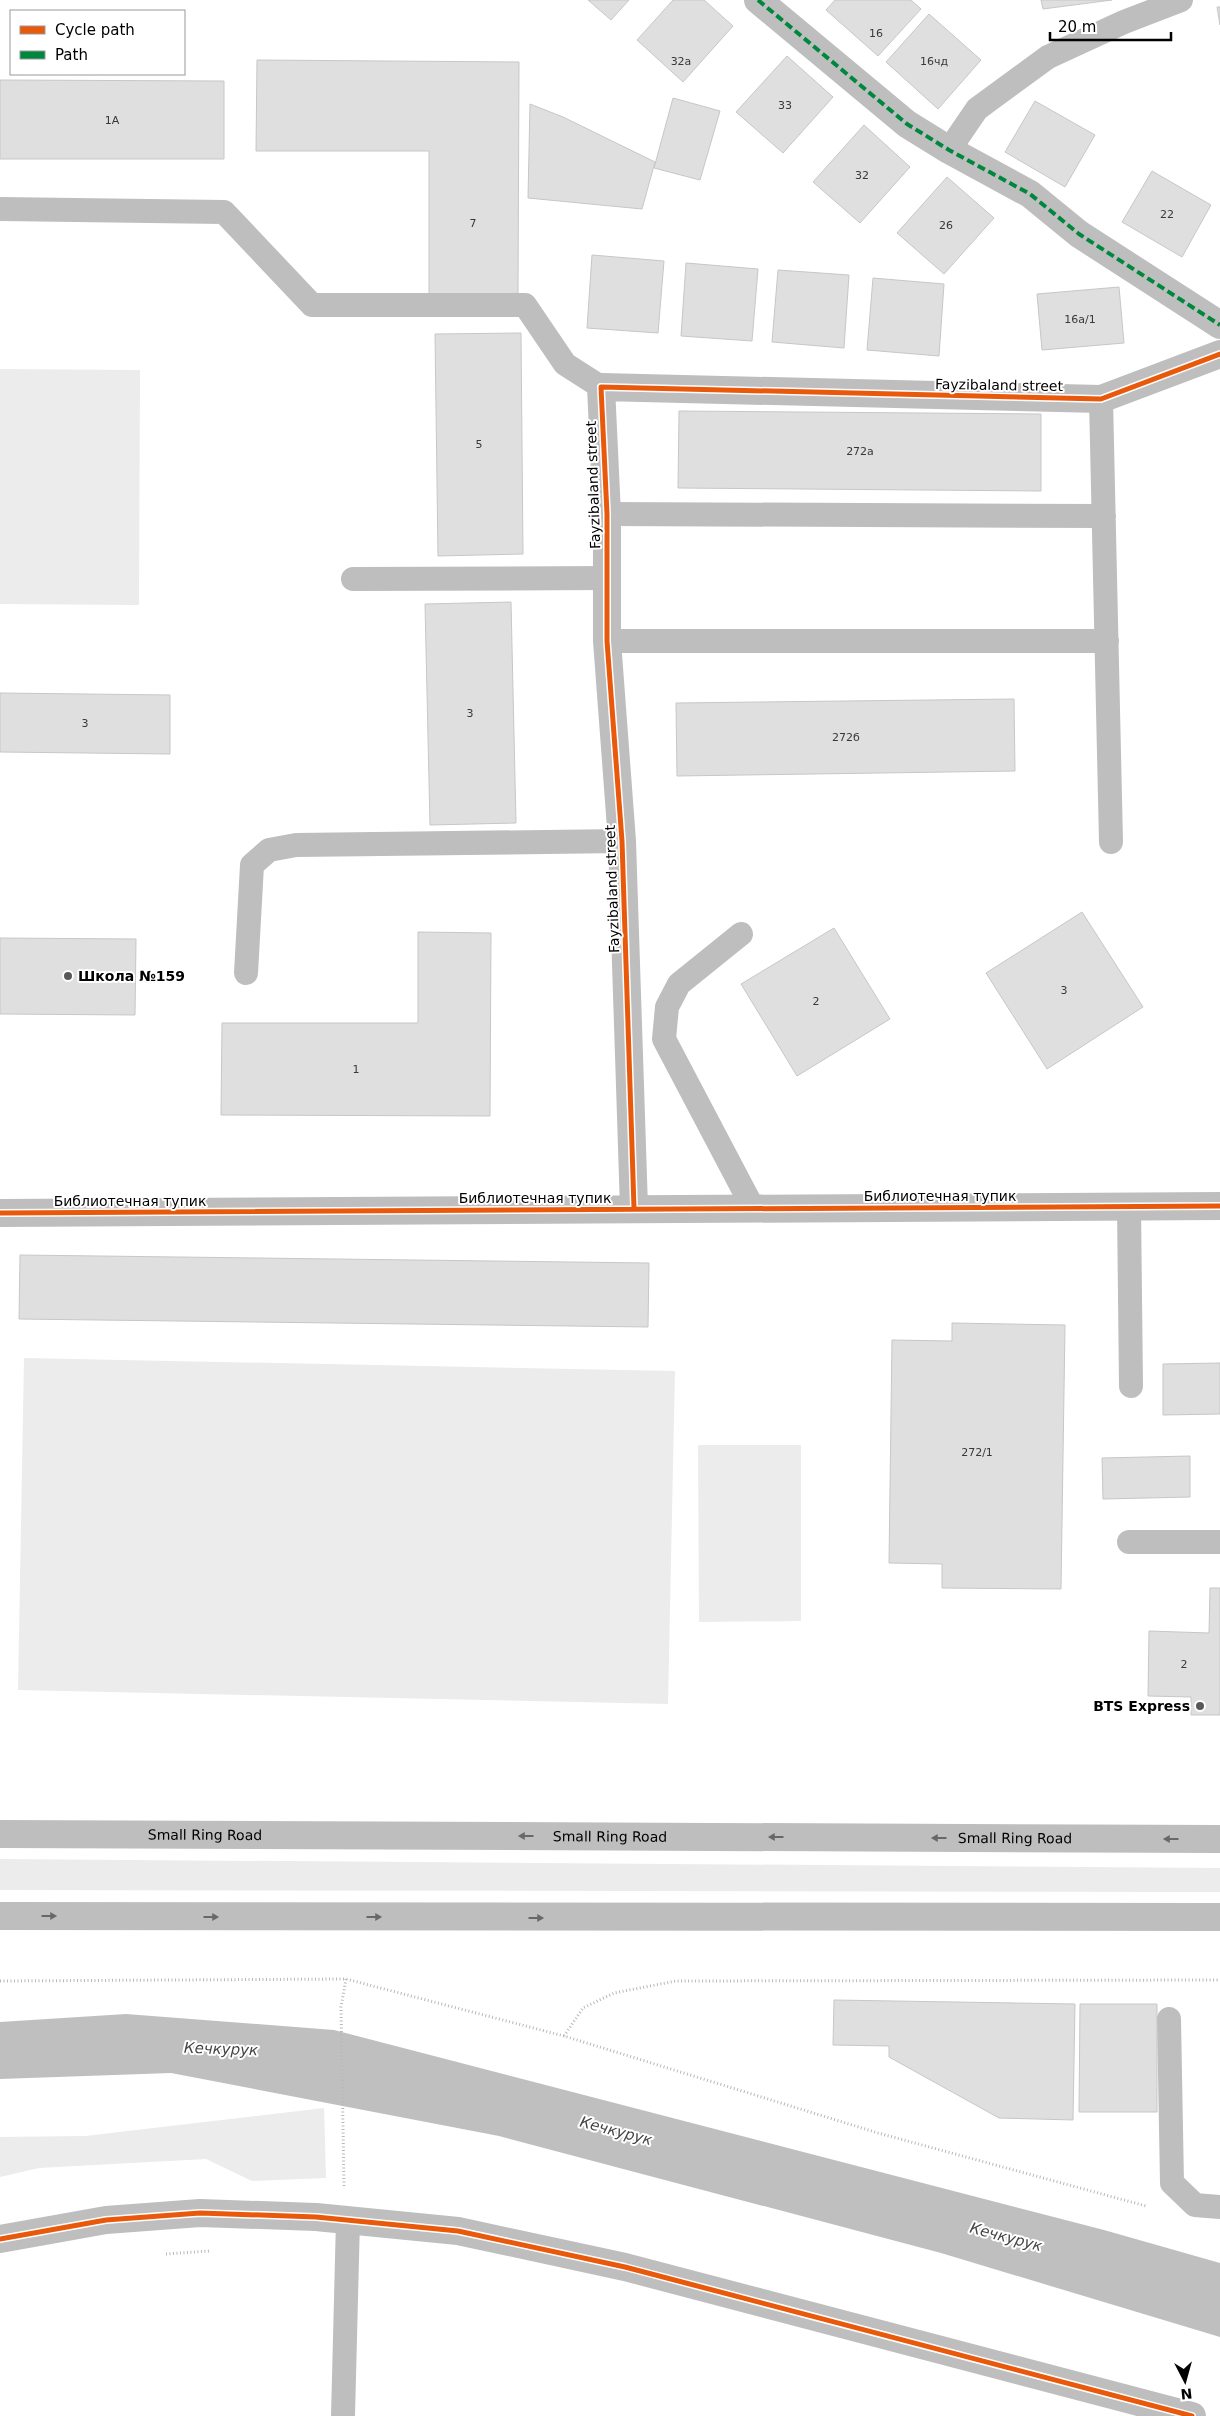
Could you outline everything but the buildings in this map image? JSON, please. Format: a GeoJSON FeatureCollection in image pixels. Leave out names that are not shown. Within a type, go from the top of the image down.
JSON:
{"type":"FeatureCollection","features":[{"type":"Feature","properties":{"kind":"main road"},"geometry":{"type":"LineString","coordinates":[[758,0],[907,124],[949,150],[1030,194],[1080,234],[1220,326]]}},
{"type":"Feature","properties":{"kind":"main road","name":"Fayzibaland street"},"geometry":{"type":"LineString","coordinates":[[634,1208],[622,842],[607,641],[607,514],[600,387],[1101,399],[1220,354]]}},
{"type":"Feature","properties":{"kind":"main road","name":"Библиотечная тупик"},"geometry":{"type":"LineString","coordinates":[[0,1213],[1220,1206]]}},
{"type":"Feature","properties":{"kind":"main road","name":"Small Ring Road"},"geometry":{"type":"LineString","coordinates":[[0,1834],[1220,1839]]}},
{"type":"Feature","properties":{"kind":"main road"},"geometry":{"type":"LineString","coordinates":[[0,1916],[1220,1917]]}},
{"type":"Feature","properties":{"kind":"main road"},"geometry":{"type":"LineString","coordinates":[[0,2239],[106,2220],[200,2213],[316,2217],[346,2207],[625,2267],[1192,2416]]}},
{"type":"Feature","properties":{"kind":"lane"},"geometry":{"type":"LineString","coordinates":[[949,150],[977,109],[1048,57],[1124,22],[1181,0]]}},
{"type":"Feature","properties":{"kind":"lane"},"geometry":{"type":"LineString","coordinates":[[0,209],[224,212],[312,305],[525,306],[565,364],[600,387]]}},
{"type":"Feature","properties":{"kind":"lane"},"geometry":{"type":"LineString","coordinates":[[1101,399],[1111,842]]}},
{"type":"Feature","properties":{"kind":"lane"},"geometry":{"type":"LineString","coordinates":[[607,514],[1104,516]]}},
{"type":"Feature","properties":{"kind":"lane"},"geometry":{"type":"LineString","coordinates":[[353,579],[607,578]]}},
{"type":"Feature","properties":{"kind":"lane"},"geometry":{"type":"LineString","coordinates":[[607,641],[1106,641]]}},
{"type":"Feature","properties":{"kind":"lane"},"geometry":{"type":"LineString","coordinates":[[246,974],[252,865],[269,850],[296,845],[622,842]]}},
{"type":"Feature","properties":{"kind":"lane"},"geometry":{"type":"LineString","coordinates":[[741,934],[679,984],[667,1007],[664,1039],[753,1208]]}},
{"type":"Feature","properties":{"kind":"lane"},"geometry":{"type":"LineString","coordinates":[[1129,1206],[1131,1386]]}},
{"type":"Feature","properties":{"kind":"lane"},"geometry":{"type":"LineString","coordinates":[[1129,1542],[1220,1542]]}},
{"type":"Feature","properties":{"kind":"lane"},"geometry":{"type":"LineString","coordinates":[[1169,2019],[1172,2183],[1195,2205],[1220,2207]]}},
{"type":"Feature","properties":{"kind":"lane"},"geometry":{"type":"LineString","coordinates":[[343,2416],[346,2207]]}},
{"type":"Feature","properties":{"kind":"path"},"geometry":{"type":"LineString","coordinates":[[346,1979],[341,2007],[343,2148],[346,2207]]}},
{"type":"Feature","properties":{"kind":"path"},"geometry":{"type":"LineString","coordinates":[[0,1981],[346,1979],[564,2036],[878,2133],[1124,2198],[1150,2208]]}},
{"type":"Feature","properties":{"kind":"path"},"geometry":{"type":"LineString","coordinates":[[564,2036],[583,2008],[614,1993],[676,1981],[1220,1980]]}},
{"type":"Feature","properties":{"kind":"path"},"geometry":{"type":"LineString","coordinates":[[159,2254],[218,2251]]}},
{"type":"Feature","properties":{"kind":"shaded area"},"geometry":{"type":"Polygon","coordinates":[[[0,369],[140,370],[139,605],[0,604],[0,369]]]}},
{"type":"Feature","properties":{"kind":"shaded area"},"geometry":{"type":"Polygon","coordinates":[[[24,1358],[675,1371],[668,1704],[18,1690],[24,1358]]]}},
{"type":"Feature","properties":{"kind":"shaded area"},"geometry":{"type":"Polygon","coordinates":[[[698,1445],[801,1445],[801,1621],[699,1622],[698,1445]]]}},
{"type":"Feature","properties":{"kind":"shaded area"},"geometry":{"type":"Polygon","coordinates":[[[0,1859],[1220,1868],[1220,1892],[0,1890],[0,1859]]]}},
{"type":"Feature","properties":{"kind":"shaded area"},"geometry":{"type":"Polygon","coordinates":[[[324,2108],[326,2178],[252,2181],[206,2159],[39,2168],[0,2177],[0,2137],[85,2136],[324,2108]]]}},
{"type":"Feature","properties":{"kind":"water","name":"Кечкурук"},"geometry":{"type":"Polygon","coordinates":[[[126,2014],[334,2030],[1104,2230],[1220,2263],[1220,2337],[941,2253],[499,2136],[171,2073],[0,2079],[0,2022],[126,2014]]]}},
{"type":"Feature","properties":{"kind":"marked path"},"geometry":{"type":"LineString","coordinates":[[758,0],[907,124],[949,150],[1030,194],[1079,234],[1220,325]]}},
{"type":"Feature","properties":{"kind":"cycle path"},"geometry":{"type":"LineString","coordinates":[[634,1208],[622,841],[607,641],[607,514],[601,387],[1101,399],[1220,354]]}},
{"type":"Feature","properties":{"kind":"cycle path"},"geometry":{"type":"LineString","coordinates":[[0,1213],[1220,1206]]}},
{"type":"Feature","properties":{"kind":"cycle path"},"geometry":{"type":"LineString","coordinates":[[0,2239],[106,2220],[200,2213],[316,2217],[458,2231],[625,2267],[1192,2416]]}},
{"type":"Feature","properties":{"kind":"place","name":"Школа №159"},"geometry":{"type":"Point","coordinates":[68,976]}},
{"type":"Feature","properties":{"kind":"place","name":"BTS Express"},"geometry":{"type":"Point","coordinates":[1200,1706]}}]}
